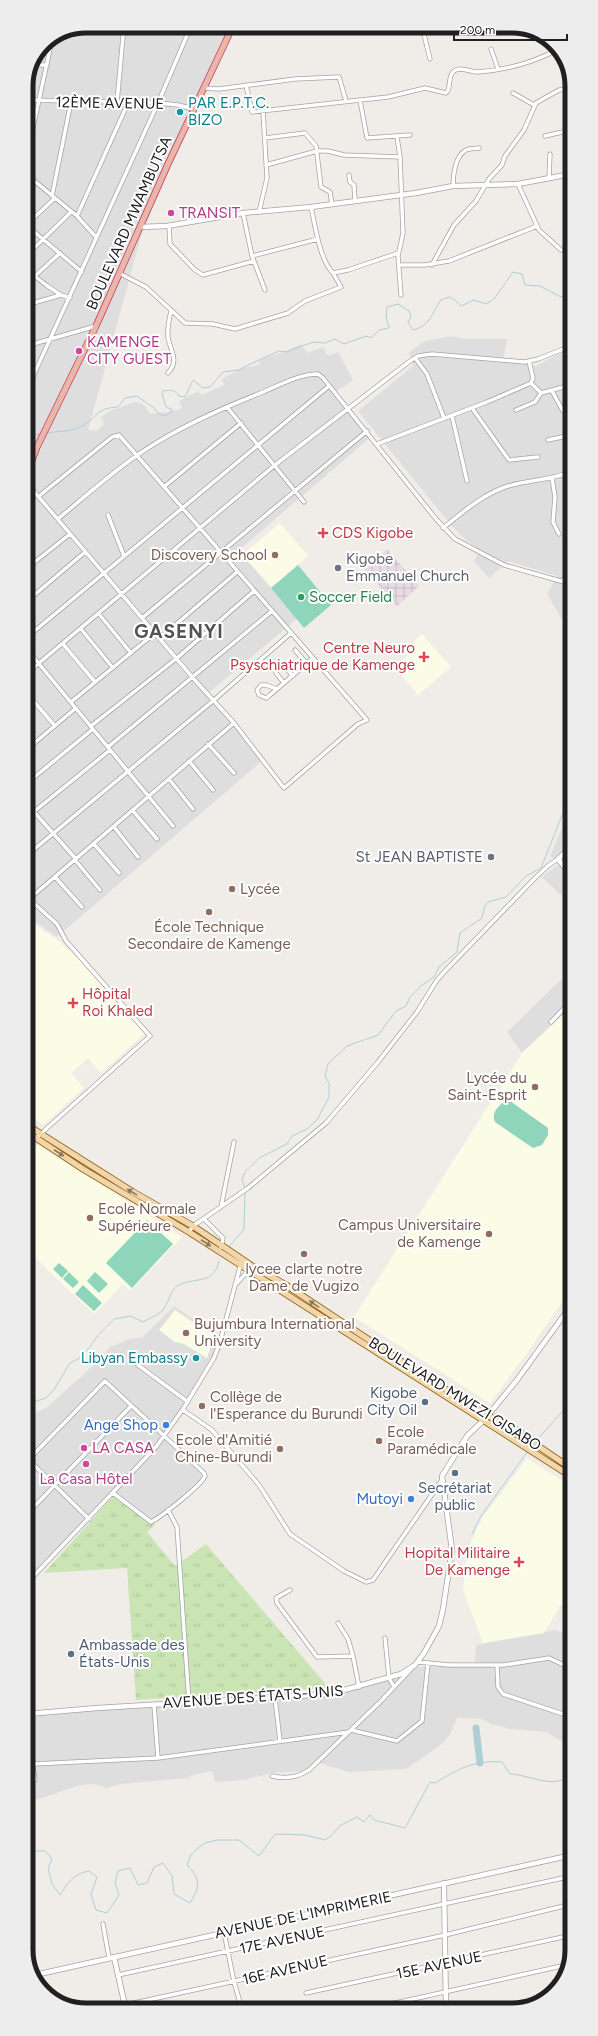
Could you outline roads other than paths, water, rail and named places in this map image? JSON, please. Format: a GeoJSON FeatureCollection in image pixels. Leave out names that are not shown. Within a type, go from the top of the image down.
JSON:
{"type":"FeatureCollection","features":[{"type":"Feature","properties":{"kind":"highway","name":"BOULEVARD MWAMBUTSA"},"geometry":{"type":"LineString","coordinates":[[33,461],[41,447],[46,430],[96,326],[230,33]]}},
{"type":"Feature","properties":{"kind":"main road"},"geometry":{"type":"LineString","coordinates":[[33,1131],[83,1169],[220,1252]]}},
{"type":"Feature","properties":{"kind":"main road"},"geometry":{"type":"LineString","coordinates":[[33,1134],[224,1246]]}},
{"type":"Feature","properties":{"kind":"main road","name":"BOULEVARD MWEZI GISABO"},"geometry":{"type":"LineString","coordinates":[[224,1246],[243,1260],[250,1269],[354,1339],[541,1448],[565,1465]]}},
{"type":"Feature","properties":{"kind":"main road","name":"BOULEVARD MWEZI GISABO"},"geometry":{"type":"LineString","coordinates":[[220,1252],[240,1265],[286,1285],[486,1417],[520,1443],[565,1472]]}},
{"type":"Feature","properties":{"kind":"main road"},"geometry":{"type":"LineString","coordinates":[[354,1339],[358,1333]]}},
{"type":"Feature","properties":{"kind":"main road"},"geometry":{"type":"LineString","coordinates":[[544,1458],[548,1453]]}},
{"type":"Feature","properties":{"kind":"street"},"geometry":{"type":"LineString","coordinates":[[117,102],[123,33]]}},
{"type":"Feature","properties":{"kind":"street"},"geometry":{"type":"LineString","coordinates":[[33,380],[53,338],[96,237],[158,103],[188,33]]}},
{"type":"Feature","properties":{"kind":"street"},"geometry":{"type":"LineString","coordinates":[[424,33],[430,59]]}},
{"type":"Feature","properties":{"kind":"street"},"geometry":{"type":"LineString","coordinates":[[33,124],[40,100],[50,48]]}},
{"type":"Feature","properties":{"kind":"street"},"geometry":{"type":"LineString","coordinates":[[491,49],[498,69]]}},
{"type":"Feature","properties":{"kind":"street"},"geometry":{"type":"LineString","coordinates":[[246,85],[250,111],[263,111],[388,97],[425,88],[446,93],[449,89],[451,75],[455,70],[459,69],[476,72],[527,64],[552,52]]}},
{"type":"Feature","properties":{"kind":"street"},"geometry":{"type":"LineString","coordinates":[[38,65],[47,65]]}},
{"type":"Feature","properties":{"kind":"street"},"geometry":{"type":"LineString","coordinates":[[204,88],[219,89],[295,79],[340,77],[346,101]]}},
{"type":"Feature","properties":{"kind":"street"},"geometry":{"type":"LineString","coordinates":[[432,264],[454,225],[476,201],[486,184],[502,165],[505,156],[524,130],[534,105],[539,100],[555,92],[565,90]]}},
{"type":"Feature","properties":{"kind":"street"},"geometry":{"type":"LineString","coordinates":[[513,92],[534,105]]}},
{"type":"Feature","properties":{"kind":"street","name":"12ÈME AVENUE"},"geometry":{"type":"LineString","coordinates":[[33,100],[178,104],[194,109]]}},
{"type":"Feature","properties":{"kind":"street"},"geometry":{"type":"LineString","coordinates":[[360,100],[367,138],[410,135]]}},
{"type":"Feature","properties":{"kind":"street"},"geometry":{"type":"LineString","coordinates":[[33,218],[54,197],[71,102]]}},
{"type":"Feature","properties":{"kind":"street"},"geometry":{"type":"LineString","coordinates":[[77,216],[128,103]]}},
{"type":"Feature","properties":{"kind":"street"},"geometry":{"type":"LineString","coordinates":[[259,212],[266,188],[263,111]]}},
{"type":"Feature","properties":{"kind":"street"},"geometry":{"type":"LineString","coordinates":[[545,136],[565,131]]}},
{"type":"Feature","properties":{"kind":"street"},"geometry":{"type":"LineString","coordinates":[[265,138],[304,132],[316,146],[318,151],[321,187],[330,192],[332,204]]}},
{"type":"Feature","properties":{"kind":"street"},"geometry":{"type":"LineString","coordinates":[[397,137],[400,157],[400,196],[403,233],[398,253],[402,295]]}},
{"type":"Feature","properties":{"kind":"street"},"geometry":{"type":"LineString","coordinates":[[453,186],[454,171],[464,152],[479,148]]}},
{"type":"Feature","properties":{"kind":"street"},"geometry":{"type":"LineString","coordinates":[[266,165],[318,151],[328,151],[344,155],[400,157]]}},
{"type":"Feature","properties":{"kind":"street"},"geometry":{"type":"LineString","coordinates":[[549,178],[550,154]]}},
{"type":"Feature","properties":{"kind":"street"},"geometry":{"type":"LineString","coordinates":[[349,175],[350,182],[354,185],[355,201]]}},
{"type":"Feature","properties":{"kind":"street"},"geometry":{"type":"LineString","coordinates":[[140,227],[170,226],[243,213],[311,207],[400,196],[453,186],[518,184],[565,175]]}},
{"type":"Feature","properties":{"kind":"street"},"geometry":{"type":"LineString","coordinates":[[35,182],[77,216],[96,237]]}},
{"type":"Feature","properties":{"kind":"street"},"geometry":{"type":"LineString","coordinates":[[518,184],[537,226],[545,237],[561,250]]}},
{"type":"Feature","properties":{"kind":"street"},"geometry":{"type":"LineString","coordinates":[[119,273],[146,287],[185,323],[213,324],[235,329],[288,313],[305,301],[340,287],[327,263],[318,239],[311,207]]}},
{"type":"Feature","properties":{"kind":"street"},"geometry":{"type":"LineString","coordinates":[[33,249],[71,212]]}},
{"type":"Feature","properties":{"kind":"street"},"geometry":{"type":"LineString","coordinates":[[243,213],[252,256],[265,290]]}},
{"type":"Feature","properties":{"kind":"street"},"geometry":{"type":"LineString","coordinates":[[170,226],[170,244],[199,273],[208,274],[254,261]]}},
{"type":"Feature","properties":{"kind":"street"},"geometry":{"type":"LineString","coordinates":[[399,265],[432,264],[449,261],[537,226]]}},
{"type":"Feature","properties":{"kind":"street"},"geometry":{"type":"LineString","coordinates":[[33,231],[82,272]]}},
{"type":"Feature","properties":{"kind":"street"},"geometry":{"type":"LineString","coordinates":[[252,256],[318,239]]}},
{"type":"Feature","properties":{"kind":"street"},"geometry":{"type":"LineString","coordinates":[[60,253],[35,276],[61,294],[70,298]]}},
{"type":"Feature","properties":{"kind":"street"},"geometry":{"type":"LineString","coordinates":[[333,273],[348,270],[398,253]]}},
{"type":"Feature","properties":{"kind":"street"},"geometry":{"type":"LineString","coordinates":[[33,303],[61,294]]}},
{"type":"Feature","properties":{"kind":"street"},"geometry":{"type":"LineString","coordinates":[[168,373],[174,365],[168,332],[171,311]]}},
{"type":"Feature","properties":{"kind":"street"},"geometry":{"type":"LineString","coordinates":[[33,344],[96,326]]}},
{"type":"Feature","properties":{"kind":"street"},"geometry":{"type":"LineString","coordinates":[[33,669],[275,465],[347,408],[415,358],[432,354],[529,361],[565,348]]}},
{"type":"Feature","properties":{"kind":"street"},"geometry":{"type":"LineString","coordinates":[[415,358],[427,374],[444,418]]}},
{"type":"Feature","properties":{"kind":"street"},"geometry":{"type":"LineString","coordinates":[[377,444],[452,416],[531,383],[533,378],[529,361]]}},
{"type":"Feature","properties":{"kind":"street"},"geometry":{"type":"LineString","coordinates":[[58,519],[137,455],[196,422],[227,407],[298,378],[310,374],[318,374],[330,386],[367,431],[443,528],[463,544],[504,565],[565,582]]}},
{"type":"Feature","properties":{"kind":"street"},"geometry":{"type":"LineString","coordinates":[[531,383],[541,393]]}},
{"type":"Feature","properties":{"kind":"street"},"geometry":{"type":"LineString","coordinates":[[33,632],[103,573],[184,508],[258,444],[330,386]]}},
{"type":"Feature","properties":{"kind":"street"},"geometry":{"type":"LineString","coordinates":[[516,410],[535,402],[541,393],[565,387]]}},
{"type":"Feature","properties":{"kind":"street"},"geometry":{"type":"LineString","coordinates":[[552,391],[563,411],[565,412]]}},
{"type":"Feature","properties":{"kind":"street"},"geometry":{"type":"LineString","coordinates":[[227,407],[242,423],[304,502]]}},
{"type":"Feature","properties":{"kind":"street"},"geometry":{"type":"LineString","coordinates":[[472,408],[509,460],[538,457]]}},
{"type":"Feature","properties":{"kind":"street"},"geometry":{"type":"LineString","coordinates":[[452,416],[468,481]]}},
{"type":"Feature","properties":{"kind":"street"},"geometry":{"type":"LineString","coordinates":[[165,486],[242,423]]}},
{"type":"Feature","properties":{"kind":"street"},"geometry":{"type":"LineString","coordinates":[[142,618],[367,431]]}},
{"type":"Feature","properties":{"kind":"street"},"geometry":{"type":"LineString","coordinates":[[33,490],[103,573],[178,658],[193,678],[234,723],[284,788],[358,724],[367,720],[237,572],[184,508],[121,436],[116,435],[39,496]]}},
{"type":"Feature","properties":{"kind":"street"},"geometry":{"type":"LineString","coordinates":[[548,440],[565,436]]}},
{"type":"Feature","properties":{"kind":"street"},"geometry":{"type":"LineString","coordinates":[[443,528],[470,506],[494,491],[508,486],[552,478],[565,474]]}},
{"type":"Feature","properties":{"kind":"street"},"geometry":{"type":"LineString","coordinates":[[552,478],[555,498],[553,522],[559,534]]}},
{"type":"Feature","properties":{"kind":"street"},"geometry":{"type":"LineString","coordinates":[[108,515],[124,556]]}},
{"type":"Feature","properties":{"kind":"street"},"geometry":{"type":"LineString","coordinates":[[33,563],[70,534]]}},
{"type":"Feature","properties":{"kind":"street"},"geometry":{"type":"LineString","coordinates":[[33,596],[85,552]]}},
{"type":"Feature","properties":{"kind":"street"},"geometry":{"type":"LineString","coordinates":[[160,638],[237,572]]}},
{"type":"Feature","properties":{"kind":"street"},"geometry":{"type":"LineString","coordinates":[[562,581],[565,578]]}},
{"type":"Feature","properties":{"kind":"street"},"geometry":{"type":"LineString","coordinates":[[33,778],[92,727],[178,658],[254,591]]}},
{"type":"Feature","properties":{"kind":"street"},"geometry":{"type":"LineString","coordinates":[[100,890],[34,812],[272,612]]}},
{"type":"Feature","properties":{"kind":"street"},"geometry":{"type":"LineString","coordinates":[[99,614],[131,653]]}},
{"type":"Feature","properties":{"kind":"street"},"geometry":{"type":"LineString","coordinates":[[81,629],[113,668]]}},
{"type":"Feature","properties":{"kind":"street"},"geometry":{"type":"LineString","coordinates":[[71,702],[155,633]]}},
{"type":"Feature","properties":{"kind":"street"},"geometry":{"type":"LineString","coordinates":[[33,850],[214,700],[291,633]]}},
{"type":"Feature","properties":{"kind":"street"},"geometry":{"type":"LineString","coordinates":[[63,644],[95,682]]}},
{"type":"Feature","properties":{"kind":"street"},"geometry":{"type":"LineString","coordinates":[[295,650],[307,664]]}},
{"type":"Feature","properties":{"kind":"street"},"geometry":{"type":"LineString","coordinates":[[33,657],[173,826]]}},
{"type":"Feature","properties":{"kind":"street"},"geometry":{"type":"LineString","coordinates":[[277,689],[266,685],[261,685],[257,690],[260,695],[266,698],[293,676],[313,658]]}},
{"type":"Feature","properties":{"kind":"street"},"geometry":{"type":"LineString","coordinates":[[285,667],[293,676]]}},
{"type":"Feature","properties":{"kind":"street"},"geometry":{"type":"LineString","coordinates":[[276,673],[284,683]]}},
{"type":"Feature","properties":{"kind":"street"},"geometry":{"type":"LineString","coordinates":[[33,700],[55,726]]}},
{"type":"Feature","properties":{"kind":"street"},"geometry":{"type":"LineString","coordinates":[[33,744],[76,708]]}},
{"type":"Feature","properties":{"kind":"street"},"geometry":{"type":"LineString","coordinates":[[33,894],[76,860],[234,723]]}},
{"type":"Feature","properties":{"kind":"street"},"geometry":{"type":"LineString","coordinates":[[208,744],[234,773]]}},
{"type":"Feature","properties":{"kind":"street"},"geometry":{"type":"LineString","coordinates":[[189,761],[212,790]]}},
{"type":"Feature","properties":{"kind":"street"},"geometry":{"type":"LineString","coordinates":[[169,780],[193,809]]}},
{"type":"Feature","properties":{"kind":"street"},"geometry":{"type":"LineString","coordinates":[[133,811],[157,839]]}},
{"type":"Feature","properties":{"kind":"street"},"geometry":{"type":"LineString","coordinates":[[114,827],[138,857]]}},
{"type":"Feature","properties":{"kind":"street"},"geometry":{"type":"LineString","coordinates":[[94,844],[119,873]]}},
{"type":"Feature","properties":{"kind":"street"},"geometry":{"type":"LineString","coordinates":[[189,1232],[192,1226],[258,1180],[286,1154],[326,1123],[413,1018],[437,980],[549,864],[565,853]]}},
{"type":"Feature","properties":{"kind":"street"},"geometry":{"type":"LineString","coordinates":[[558,859],[565,868]]}},
{"type":"Feature","properties":{"kind":"street"},"geometry":{"type":"LineString","coordinates":[[55,877],[82,907]]}},
{"type":"Feature","properties":{"kind":"street"},"geometry":{"type":"LineString","coordinates":[[33,902],[57,924],[66,941],[150,1036],[33,1141]]}},
{"type":"Feature","properties":{"kind":"street"},"geometry":{"type":"LineString","coordinates":[[551,1022],[565,1007]]}},
{"type":"Feature","properties":{"kind":"street"},"geometry":{"type":"LineString","coordinates":[[220,1207],[234,1142]]}},
{"type":"Feature","properties":{"kind":"street"},"geometry":{"type":"LineString","coordinates":[[204,1219],[222,1236],[224,1246],[220,1252]]}},
{"type":"Feature","properties":{"kind":"street"},"geometry":{"type":"LineString","coordinates":[[33,1577],[114,1493],[164,1437],[183,1410],[214,1358],[236,1284],[240,1265],[243,1260]]}},
{"type":"Feature","properties":{"kind":"street"},"geometry":{"type":"LineString","coordinates":[[236,1284],[250,1269]]}},
{"type":"Feature","properties":{"kind":"street"},"geometry":{"type":"LineString","coordinates":[[183,1410],[212,1430],[260,1485],[290,1534],[344,1571],[366,1582],[373,1580],[442,1480],[466,1436],[486,1417],[517,1380],[565,1314]]}},
{"type":"Feature","properties":{"kind":"street"},"geometry":{"type":"LineString","coordinates":[[138,1365],[188,1402]]}},
{"type":"Feature","properties":{"kind":"street"},"geometry":{"type":"LineString","coordinates":[[33,1454],[103,1381],[106,1381],[205,1476],[203,1481],[152,1522],[149,1522],[114,1493]]}},
{"type":"Feature","properties":{"kind":"street"},"geometry":{"type":"LineString","coordinates":[[33,1506],[131,1406]]}},
{"type":"Feature","properties":{"kind":"street"},"geometry":{"type":"LineString","coordinates":[[33,1463],[90,1519]]}},
{"type":"Feature","properties":{"kind":"street","name":"AVENUE DES ÉTATS-UNIS"},"geometry":{"type":"LineString","coordinates":[[33,1714],[330,1694],[390,1678],[405,1672],[418,1662],[438,1629],[450,1572],[452,1540],[442,1480]]}},
{"type":"Feature","properties":{"kind":"street"},"geometry":{"type":"LineString","coordinates":[[168,1510],[177,1527],[189,1703]]}},
{"type":"Feature","properties":{"kind":"street"},"geometry":{"type":"LineString","coordinates":[[290,1590],[278,1596],[276,1602],[316,1655],[322,1658],[353,1656]]}},
{"type":"Feature","properties":{"kind":"street"},"geometry":{"type":"LineString","coordinates":[[338,1623],[348,1639],[359,1687]]}},
{"type":"Feature","properties":{"kind":"street"},"geometry":{"type":"LineString","coordinates":[[385,1638],[390,1678],[394,1687]]}},
{"type":"Feature","properties":{"kind":"street"},"geometry":{"type":"LineString","coordinates":[[418,1662],[497,1665],[549,1658],[565,1666]]}},
{"type":"Feature","properties":{"kind":"street"},"geometry":{"type":"LineString","coordinates":[[33,1762],[158,1758],[350,1731],[396,1741],[422,1721],[428,1663]]}},
{"type":"Feature","properties":{"kind":"street"},"geometry":{"type":"LineString","coordinates":[[497,1665],[498,1687],[503,1694],[565,1715]]}},
{"type":"Feature","properties":{"kind":"street"},"geometry":{"type":"LineString","coordinates":[[272,1776],[282,1778],[302,1774],[350,1731],[413,1667]]}},
{"type":"Feature","properties":{"kind":"street"},"geometry":{"type":"LineString","coordinates":[[275,1698],[280,1741]]}},
{"type":"Feature","properties":{"kind":"street"},"geometry":{"type":"LineString","coordinates":[[154,1705],[158,1758]]}},
{"type":"Feature","properties":{"kind":"street"},"geometry":{"type":"LineString","coordinates":[[33,1773],[35,1780]]}},
{"type":"Feature","properties":{"kind":"street","name":"AVENUE DE L'IMPRIMERIE"},"geometry":{"type":"LineString","coordinates":[[39,1974],[565,1856]]}},
{"type":"Feature","properties":{"kind":"street","name":"17E AVENUE"},"geometry":{"type":"LineString","coordinates":[[118,1975],[227,1953],[565,1878]]}},
{"type":"Feature","properties":{"kind":"street"},"geometry":{"type":"LineString","coordinates":[[444,1883],[446,1905],[446,2003]]}},
{"type":"Feature","properties":{"kind":"street","name":"16E AVENUE"},"geometry":{"type":"LineString","coordinates":[[143,2003],[445,1935],[565,1906]]}},
{"type":"Feature","properties":{"kind":"street"},"geometry":{"type":"LineString","coordinates":[[103,1924],[125,2003]]}},
{"type":"Feature","properties":{"kind":"street"},"geometry":{"type":"LineString","coordinates":[[224,1932],[227,1953],[240,2003]]}},
{"type":"Feature","properties":{"kind":"street","name":"15E AVENUE"},"geometry":{"type":"LineString","coordinates":[[306,1994],[565,1937]]}},
{"type":"Feature","properties":{"kind":"street"},"geometry":{"type":"LineString","coordinates":[[396,2003],[562,1966]]}},
{"type":"Feature","properties":{"kind":"waterway"},"geometry":{"type":"LineString","coordinates":[[46,433],[76,429],[86,424],[104,409],[118,407],[125,398],[137,396],[154,408],[159,414],[165,416],[171,412],[171,409],[166,407],[162,394],[163,391],[172,390],[179,396],[185,397],[193,380],[203,388],[210,387],[223,372],[239,370],[279,351],[286,352],[313,342],[325,343],[335,339],[344,344],[366,336],[371,338],[379,330],[389,328],[386,317],[387,307],[398,304],[409,311],[411,317],[408,322],[413,330],[423,326],[430,318],[441,300],[449,297],[461,306],[474,300],[486,304],[494,299],[513,272],[522,274],[525,285],[540,286],[561,297],[565,295]]}},
{"type":"Feature","properties":{"kind":"waterway"},"geometry":{"type":"LineString","coordinates":[[33,436],[41,434]]}},
{"type":"Feature","properties":{"kind":"waterway"},"geometry":{"type":"LineString","coordinates":[[245,1189],[242,1179],[245,1172],[259,1158],[287,1144],[292,1136],[307,1129],[317,1120],[329,1097],[329,1083],[325,1076],[328,1064],[347,1046],[378,1035],[396,1011],[406,1006],[410,997],[422,985],[434,977],[439,967],[457,952],[460,933],[482,918],[485,906],[488,902],[506,897],[526,876],[541,868],[565,808]]}},
{"type":"Feature","properties":{"kind":"waterway"},"geometry":{"type":"LineString","coordinates":[[229,1247],[244,1229],[245,1192]]}},
{"type":"Feature","properties":{"kind":"waterway"},"geometry":{"type":"LineString","coordinates":[[33,1402],[46,1398],[53,1391],[70,1363],[78,1359],[114,1319],[131,1316],[143,1322],[155,1316],[164,1308],[176,1287],[185,1283],[203,1279],[213,1274],[217,1269],[219,1261]]}},
{"type":"Feature","properties":{"kind":"waterway"},"geometry":{"type":"LineString","coordinates":[[494,1412],[504,1399]]}},
{"type":"Feature","properties":{"kind":"waterway"},"geometry":{"type":"LineString","coordinates":[[535,1442],[565,1409]]}},
{"type":"Feature","properties":{"kind":"waterway"},"geometry":{"type":"LineString","coordinates":[[496,1415],[532,1437]]}},
{"type":"Feature","properties":{"kind":"waterway"},"geometry":{"type":"LineString","coordinates":[[472,1534],[481,1516],[528,1451]]}},
{"type":"Feature","properties":{"kind":"waterway"},"geometry":{"type":"LineString","coordinates":[[476,1728],[480,1763]]}},
{"type":"Feature","properties":{"kind":"waterway"},"geometry":{"type":"LineString","coordinates":[[33,1852],[35,1851],[45,1851],[52,1859],[48,1868],[52,1884],[60,1895],[69,1882],[79,1874],[89,1871],[97,1877],[91,1894],[96,1910],[107,1913],[119,1895],[115,1883],[118,1871],[130,1868],[138,1885],[147,1883],[154,1867],[163,1863],[172,1876],[174,1894],[190,1903],[196,1892],[198,1883],[192,1870],[187,1865],[191,1855],[205,1843],[217,1840],[239,1840],[259,1856],[275,1834],[305,1835],[325,1840],[341,1825],[357,1817],[364,1822],[370,1815],[374,1820],[405,1828],[430,1782],[435,1783],[467,1766],[483,1762],[502,1762],[510,1774],[550,1782],[565,1779]]}},
{"type":"Feature","properties":{"kind":"place","name":"PAR E.P.T.C. BIZO"},"geometry":{"type":"Point","coordinates":[180,112]}},
{"type":"Feature","properties":{"kind":"place","name":"TRANSIT"},"geometry":{"type":"Point","coordinates":[171,213]}},
{"type":"Feature","properties":{"kind":"place","name":"KAMENGE CITY GUEST"},"geometry":{"type":"Point","coordinates":[79,351]}},
{"type":"Feature","properties":{"kind":"place","name":"CDS Kigobe"},"geometry":{"type":"Point","coordinates":[323,533]}},
{"type":"Feature","properties":{"kind":"place","name":"Discovery School"},"geometry":{"type":"Point","coordinates":[275,555]}},
{"type":"Feature","properties":{"kind":"place","name":"Kigobe Emmanuel Church"},"geometry":{"type":"Point","coordinates":[338,568]}},
{"type":"Feature","properties":{"kind":"place","name":"Soccer Field"},"geometry":{"type":"Point","coordinates":[301,597]}},
{"type":"Feature","properties":{"kind":"place","name":"Centre Neuro Psyschiatrique de Kamenge"},"geometry":{"type":"Point","coordinates":[424,657]}},
{"type":"Feature","properties":{"kind":"place","name":"St JEAN BAPTISTE"},"geometry":{"type":"Point","coordinates":[491,857]}},
{"type":"Feature","properties":{"kind":"place","name":"Lycée"},"geometry":{"type":"Point","coordinates":[232,889]}},
{"type":"Feature","properties":{"kind":"place","name":"École Technique Secondaire de Kamenge"},"geometry":{"type":"Point","coordinates":[209,912]}},
{"type":"Feature","properties":{"kind":"place","name":"Hôpital Roi Khaled"},"geometry":{"type":"Point","coordinates":[73,1003]}},
{"type":"Feature","properties":{"kind":"place","name":"Lycée du Saint-Esprit"},"geometry":{"type":"Point","coordinates":[535,1087]}},
{"type":"Feature","properties":{"kind":"place","name":"Ecole Normale Supérieure"},"geometry":{"type":"Point","coordinates":[90,1218]}},
{"type":"Feature","properties":{"kind":"place","name":"Campus Universitaire de Kamenge"},"geometry":{"type":"Point","coordinates":[489,1234]}},
{"type":"Feature","properties":{"kind":"place","name":"lycee clarte notre Dame de Vugizo"},"geometry":{"type":"Point","coordinates":[304,1254]}},
{"type":"Feature","properties":{"kind":"place","name":"Bujumbura International University"},"geometry":{"type":"Point","coordinates":[186,1333]}},
{"type":"Feature","properties":{"kind":"place","name":"Libyan Embassy"},"geometry":{"type":"Point","coordinates":[196,1358]}},
{"type":"Feature","properties":{"kind":"place","name":"Kigobe City Oil"},"geometry":{"type":"Point","coordinates":[425,1402]}},
{"type":"Feature","properties":{"kind":"place","name":"Collège de l'Esperance du Burundi"},"geometry":{"type":"Point","coordinates":[202,1406]}},
{"type":"Feature","properties":{"kind":"place","name":"Ange Shop"},"geometry":{"type":"Point","coordinates":[166,1425]}},
{"type":"Feature","properties":{"kind":"place","name":"Ecole Paramédicale"},"geometry":{"type":"Point","coordinates":[379,1441]}},
{"type":"Feature","properties":{"kind":"place","name":"LA CASA"},"geometry":{"type":"Point","coordinates":[84,1448]}},
{"type":"Feature","properties":{"kind":"place","name":"Ecole d'Amitié Chine-Burundi"},"geometry":{"type":"Point","coordinates":[280,1449]}},
{"type":"Feature","properties":{"kind":"place","name":"La Casa Hôtel"},"geometry":{"type":"Point","coordinates":[86,1464]}},
{"type":"Feature","properties":{"kind":"place","name":"Secrétariat public"},"geometry":{"type":"Point","coordinates":[455,1473]}},
{"type":"Feature","properties":{"kind":"place","name":"Mutoyi"},"geometry":{"type":"Point","coordinates":[411,1499]}},
{"type":"Feature","properties":{"kind":"place","name":"Hopital Militaire De Kamenge"},"geometry":{"type":"Point","coordinates":[519,1562]}},
{"type":"Feature","properties":{"kind":"place","name":"Ambassade des États-Unis"},"geometry":{"type":"Point","coordinates":[71,1654]}},
{"type":"Feature","properties":{"kind":"district","name":"GASENYI"},"geometry":{"type":"Point","coordinates":[179,631]}}]}
